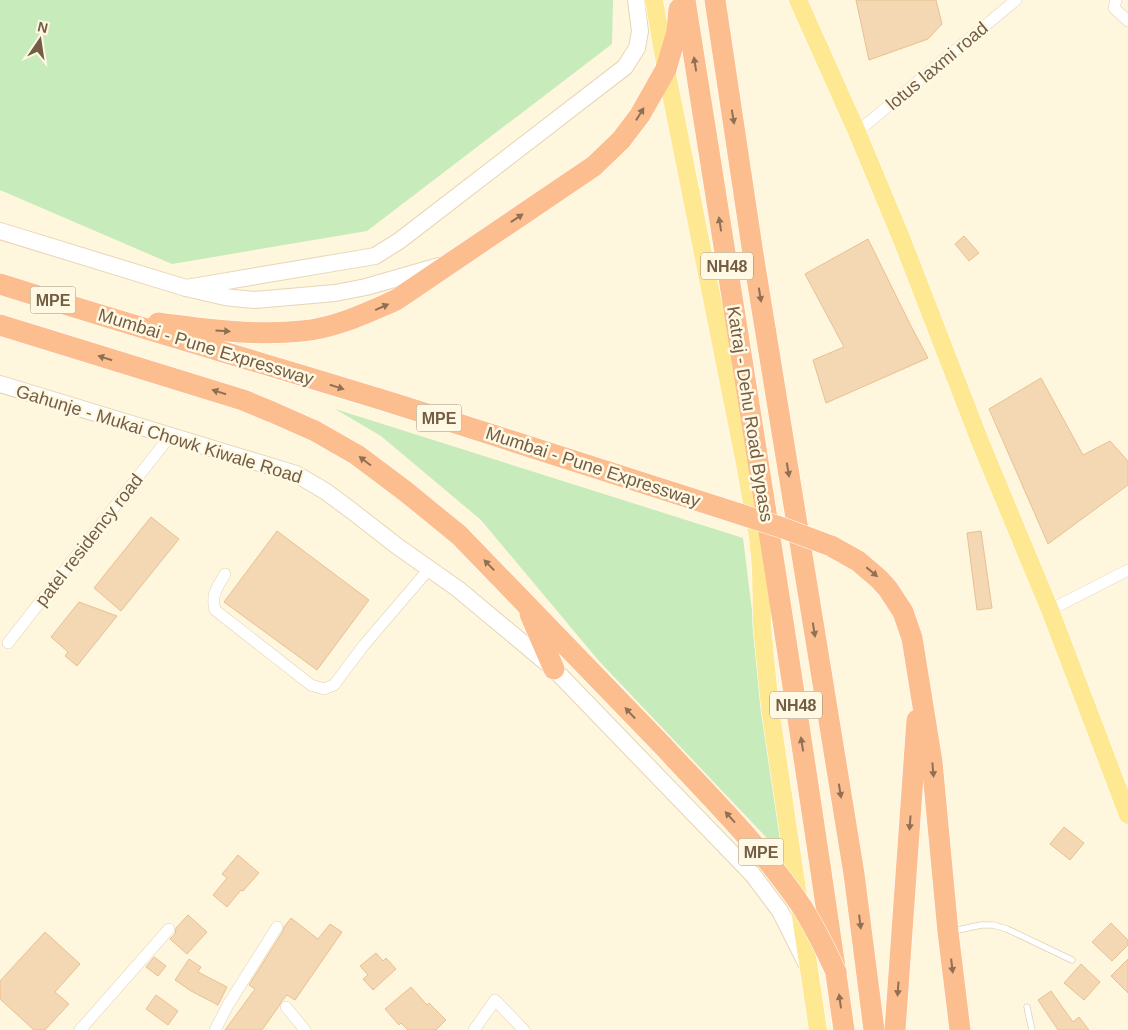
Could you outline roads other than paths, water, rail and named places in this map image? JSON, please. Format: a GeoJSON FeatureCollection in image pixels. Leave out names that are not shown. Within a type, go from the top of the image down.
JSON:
{"type":"FeatureCollection","features":[{"type":"Feature","properties":{"kind":"highway"},"geometry":{"type":"LineString","coordinates":[[106,316],[222,331],[303,331],[348,320],[396,300],[594,166],[621,140],[640,115],[666,69],[677,32],[680,0]]}},
{"type":"Feature","properties":{"kind":"highway","name":"Katraj - Dehu Road Bypass"},"geometry":{"type":"LineString","coordinates":[[685,0],[763,532]]}},
{"type":"Feature","properties":{"kind":"highway","name":"Katraj - Dehu Road Bypass"},"geometry":{"type":"LineString","coordinates":[[715,0],[753,254],[854,874],[874,1030]]}},
{"type":"Feature","properties":{"kind":"highway","name":"Mumbai - Pune Expressway"},"geometry":{"type":"LineString","coordinates":[[0,284],[398,405],[783,528],[831,546],[847,554],[869,570],[896,600],[910,631],[917,670]]}},
{"type":"Feature","properties":{"kind":"highway","name":"MPE"},"geometry":{"type":"LineString","coordinates":[[0,325],[243,400],[315,432],[358,455],[404,490],[460,535],[730,817],[768,861],[802,908],[821,940],[836,972]]}},
{"type":"Feature","properties":{"kind":"highway","name":"NH48"},"geometry":{"type":"LineString","coordinates":[[763,532],[823,879],[844,1030]]}},
{"type":"Feature","properties":{"kind":"highway"},"geometry":{"type":"LineString","coordinates":[[524,600],[554,669]]}},
{"type":"Feature","properties":{"kind":"highway"},"geometry":{"type":"LineString","coordinates":[[917,670],[932,762],[948,932],[960,1030]]}},
{"type":"Feature","properties":{"kind":"highway","name":"MPE"},"geometry":{"type":"LineString","coordinates":[[895,1030],[916,730],[917,670]]}},
{"type":"Feature","properties":{"kind":"main road"},"geometry":{"type":"LineString","coordinates":[[654,0],[666,69],[745,464],[763,532],[761,568],[762,625],[770,708],[818,1030]]}},
{"type":"Feature","properties":{"kind":"main road"},"geometry":{"type":"LineString","coordinates":[[798,0],[857,132],[905,248],[980,444],[1050,610],[1128,814]]}},
{"type":"Feature","properties":{"kind":"street"},"geometry":{"type":"LineString","coordinates":[[186,288],[375,256],[398,241],[625,67],[637,48],[640,31],[636,0]]}},
{"type":"Feature","properties":{"kind":"street","name":"lotus laxmi road"},"geometry":{"type":"LineString","coordinates":[[857,132],[1016,0]]}},
{"type":"Feature","properties":{"kind":"street"},"geometry":{"type":"LineString","coordinates":[[1116,0],[1114,8],[1128,22]]}},
{"type":"Feature","properties":{"kind":"street"},"geometry":{"type":"LineString","coordinates":[[0,231],[186,288],[225,297],[255,300],[335,293],[366,287],[451,263]]}},
{"type":"Feature","properties":{"kind":"street","name":"Gahunje - Mukai Chowk Kiwale Road"},"geometry":{"type":"LineString","coordinates":[[0,384],[296,474],[346,506],[397,546],[458,589],[554,669],[753,874],[780,911],[809,970]]}},
{"type":"Feature","properties":{"kind":"street","name":"patel residency road"},"geometry":{"type":"LineString","coordinates":[[8,643],[170,436]]}},
{"type":"Feature","properties":{"kind":"street"},"geometry":{"type":"LineString","coordinates":[[225,574],[215,591],[213,600],[215,610],[312,685],[324,689],[334,685],[364,645],[429,569]]}},
{"type":"Feature","properties":{"kind":"street"},"geometry":{"type":"LineString","coordinates":[[1050,610],[1128,570]]}},
{"type":"Feature","properties":{"kind":"street"},"geometry":{"type":"LineString","coordinates":[[215,1030],[228,1005],[277,927]]}},
{"type":"Feature","properties":{"kind":"street"},"geometry":{"type":"LineString","coordinates":[[80,1030],[169,929]]}},
{"type":"Feature","properties":{"kind":"street"},"geometry":{"type":"LineString","coordinates":[[474,1030],[495,1000],[524,1030]]}},
{"type":"Feature","properties":{"kind":"street"},"geometry":{"type":"LineString","coordinates":[[286,1007],[305,1030]]}},
{"type":"Feature","properties":{"kind":"lane"},"geometry":{"type":"LineString","coordinates":[[948,932],[981,925],[993,925],[1007,929],[1072,960]]}},
{"type":"Feature","properties":{"kind":"lane"},"geometry":{"type":"LineString","coordinates":[[1028,1007],[1032,1030]]}}]}
